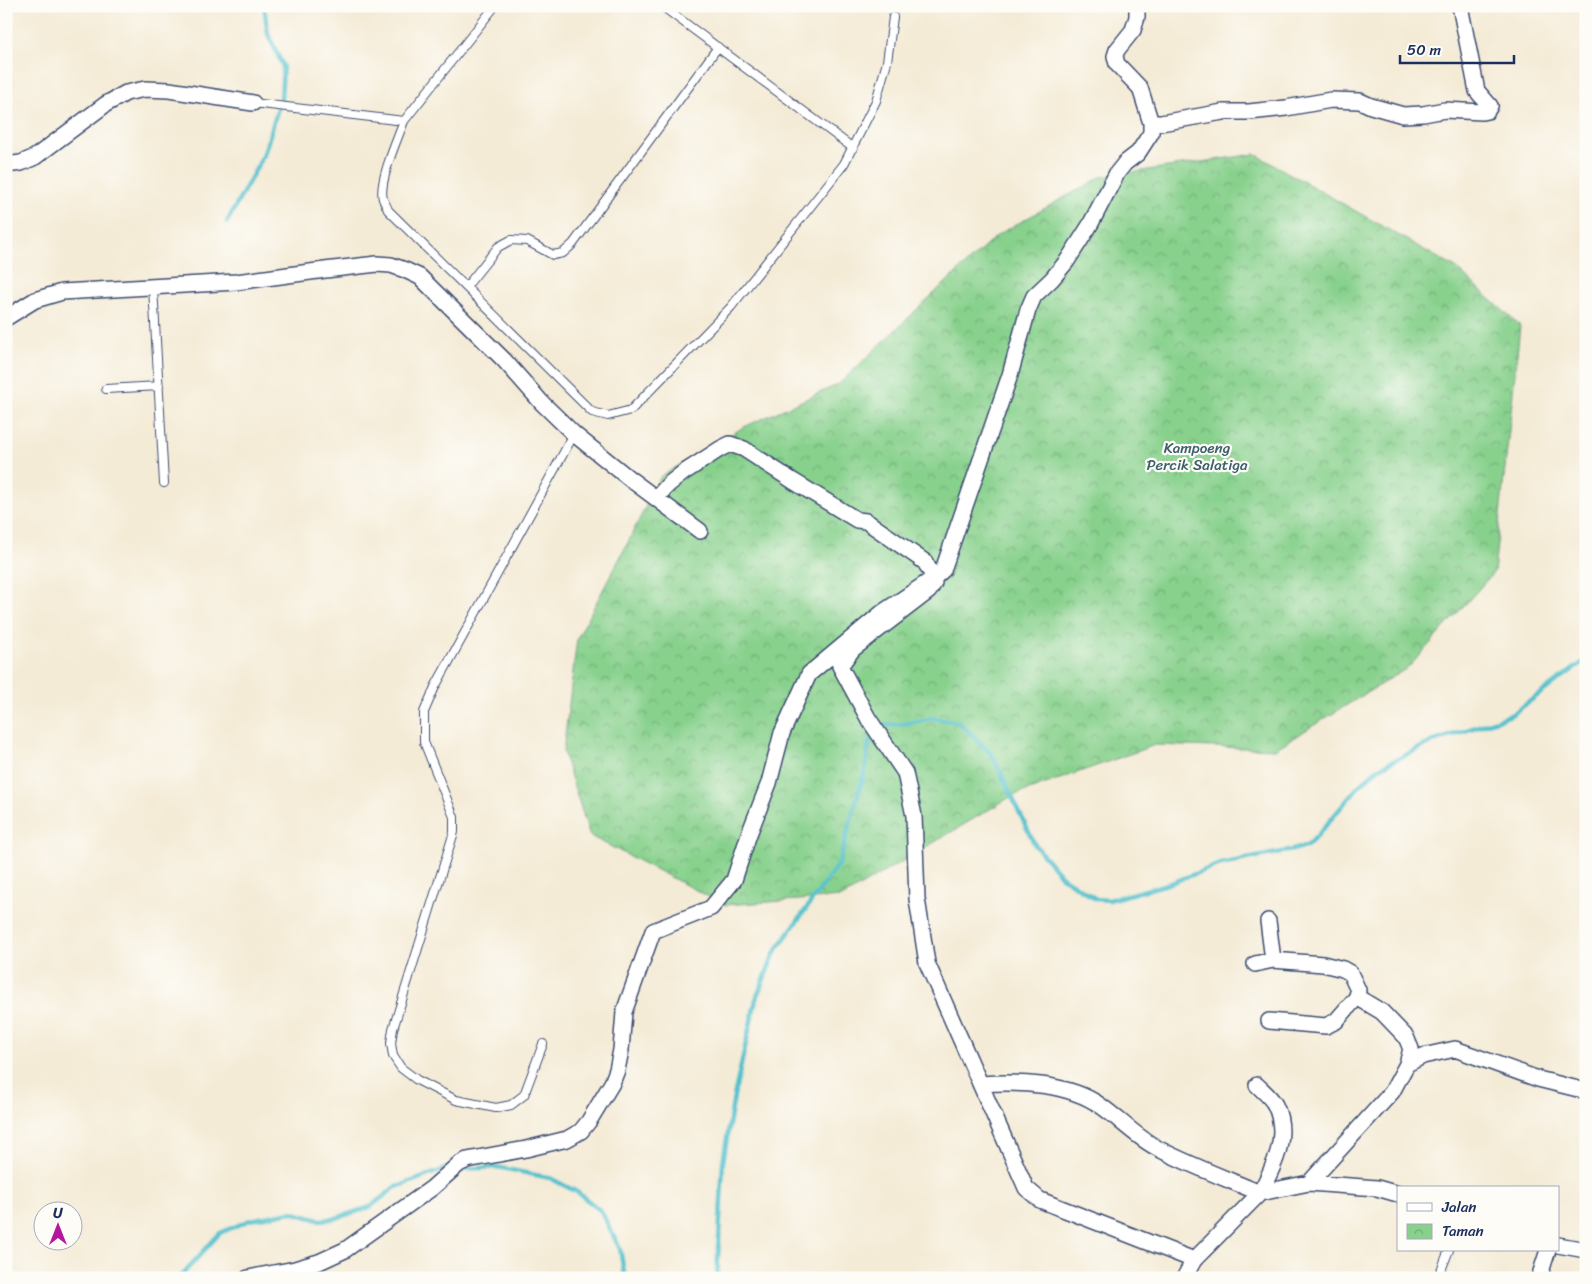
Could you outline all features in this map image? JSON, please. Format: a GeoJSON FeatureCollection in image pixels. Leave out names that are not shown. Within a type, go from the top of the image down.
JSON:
{"type":"FeatureCollection","features":[{"type":"Feature","properties":{"kind":"street"},"geometry":{"type":"LineString","coordinates":[[248,1278],[295,1269],[319,1262],[345,1250],[432,1188],[459,1164],[478,1157],[526,1149],[567,1139],[581,1132],[589,1121],[612,1083],[617,1070],[621,1050],[624,1012],[653,931],[711,908],[734,880],[769,782],[782,733],[809,674],[882,612],[934,578],[942,570],[1010,375],[1028,310],[1034,296],[1067,261],[1090,225],[1118,173],[1125,163],[1138,153],[1151,133],[1150,122],[1140,88],[1117,64],[1116,56],[1118,50],[1133,30],[1137,16],[1137,6]]}},
{"type":"Feature","properties":{"kind":"street"},"geometry":{"type":"LineString","coordinates":[[1150,122],[1161,123],[1223,112],[1249,112],[1286,108],[1331,100],[1360,101],[1403,115],[1446,110],[1487,111],[1490,106],[1477,91],[1460,6]]}},
{"type":"Feature","properties":{"kind":"street"},"geometry":{"type":"LineString","coordinates":[[6,165],[21,163],[34,157],[106,104],[126,93],[145,89],[169,90],[253,103]]}},
{"type":"Feature","properties":{"kind":"street"},"geometry":{"type":"LineString","coordinates":[[6,318],[35,300],[62,292],[236,282],[377,264],[392,265],[420,277],[504,360],[542,403],[574,434],[700,531]]}},
{"type":"Feature","properties":{"kind":"street"},"geometry":{"type":"LineString","coordinates":[[656,498],[668,484],[683,473],[730,444],[744,448],[793,481],[857,520],[866,522],[925,562],[934,578],[934,583],[929,591],[852,649],[840,666],[868,718],[905,773],[914,816],[917,899],[927,963],[1026,1188],[1040,1200],[1194,1260]]}},
{"type":"Feature","properties":{"kind":"street"},"geometry":{"type":"LineString","coordinates":[[1268,921],[1273,960]]}},
{"type":"Feature","properties":{"kind":"street"},"geometry":{"type":"LineString","coordinates":[[1255,964],[1273,960],[1323,964],[1343,969],[1350,973],[1356,982],[1357,997],[1336,1021],[1326,1026],[1270,1021]]}},
{"type":"Feature","properties":{"kind":"street"},"geometry":{"type":"LineString","coordinates":[[1309,1184],[1392,1092],[1407,1064],[1411,1049],[1406,1037],[1382,1012],[1357,997]]}},
{"type":"Feature","properties":{"kind":"street"},"geometry":{"type":"LineString","coordinates":[[1407,1064],[1423,1056],[1454,1049],[1538,1079],[1586,1091]]}},
{"type":"Feature","properties":{"kind":"street"},"geometry":{"type":"LineString","coordinates":[[980,1084],[1014,1082],[1043,1085],[1078,1094],[1100,1105],[1140,1138],[1158,1149],[1260,1193],[1309,1184],[1377,1188],[1397,1194]]}},
{"type":"Feature","properties":{"kind":"street"},"geometry":{"type":"LineString","coordinates":[[1184,1278],[1194,1260],[1260,1193],[1278,1156],[1282,1134],[1280,1120],[1275,1104],[1257,1085]]}},
{"type":"Feature","properties":{"kind":"street"},"geometry":{"type":"LineString","coordinates":[[1560,1246],[1586,1250]]}},
{"type":"Feature","properties":{"kind":"street"},"geometry":{"type":"LineString","coordinates":[[1539,1278],[1547,1252]]}},
{"type":"Feature","properties":{"kind":"lane"},"geometry":{"type":"LineString","coordinates":[[494,6],[404,121],[387,169],[382,198],[388,210],[592,412],[608,416],[631,410],[731,307],[844,164],[876,101],[887,62],[893,17]]}},
{"type":"Feature","properties":{"kind":"lane"},"geometry":{"type":"LineString","coordinates":[[662,6],[853,148]]}},
{"type":"Feature","properties":{"kind":"lane"},"geometry":{"type":"LineString","coordinates":[[466,287],[498,246],[511,240],[527,241],[553,255],[563,253],[574,244],[718,47]]}},
{"type":"Feature","properties":{"kind":"lane"},"geometry":{"type":"LineString","coordinates":[[253,103],[404,121]]}},
{"type":"Feature","properties":{"kind":"lane"},"geometry":{"type":"LineString","coordinates":[[153,287],[164,483]]}},
{"type":"Feature","properties":{"kind":"lane"},"geometry":{"type":"LineString","coordinates":[[106,389],[159,386]]}},
{"type":"Feature","properties":{"kind":"lane"},"geometry":{"type":"LineString","coordinates":[[543,1044],[524,1095],[511,1105],[496,1108],[456,1100],[417,1080],[400,1068],[393,1056],[391,1043],[393,1029],[454,832],[454,817],[424,742],[424,712],[435,687],[574,434]]}},
{"type":"Feature","properties":{"kind":"lane"},"geometry":{"type":"LineString","coordinates":[[1438,1278],[1448,1252]]}},
{"type":"Feature","properties":{"kind":"green space","name":"Kampoeng Percik Salatiga"},"geometry":{"type":"Polygon","coordinates":[[[1255,154],[1456,268],[1520,326],[1494,572],[1409,667],[1275,749],[1155,745],[1012,796],[842,897],[725,905],[590,836],[563,752],[577,639],[661,476],[744,427],[839,384],[999,234],[1101,177],[1255,154]]]}},
{"type":"Feature","properties":{"kind":"waterway"},"geometry":{"type":"LineString","coordinates":[[227,222],[264,154],[281,99],[283,66],[268,34],[264,6]]}},
{"type":"Feature","properties":{"kind":"waterway"},"geometry":{"type":"LineString","coordinates":[[880,729],[882,725],[904,724],[932,718],[959,722],[992,755],[1035,845],[1062,877],[1096,899],[1109,900],[1168,884],[1221,864],[1307,846],[1358,787],[1379,768],[1432,742],[1511,715],[1586,660]]}},
{"type":"Feature","properties":{"kind":"waterway"},"geometry":{"type":"LineString","coordinates":[[717,1278],[723,1162],[734,1096],[756,999],[775,952],[839,863],[866,766],[869,743],[875,735]]}},
{"type":"Feature","properties":{"kind":"waterway"},"geometry":{"type":"LineString","coordinates":[[462,1169],[497,1167],[550,1178],[577,1192],[601,1211],[620,1249],[625,1278]]}},
{"type":"Feature","properties":{"kind":"waterway"},"geometry":{"type":"LineString","coordinates":[[179,1278],[220,1233],[250,1220],[291,1212],[319,1220],[333,1219],[370,1207],[394,1188],[445,1169]]}}]}
